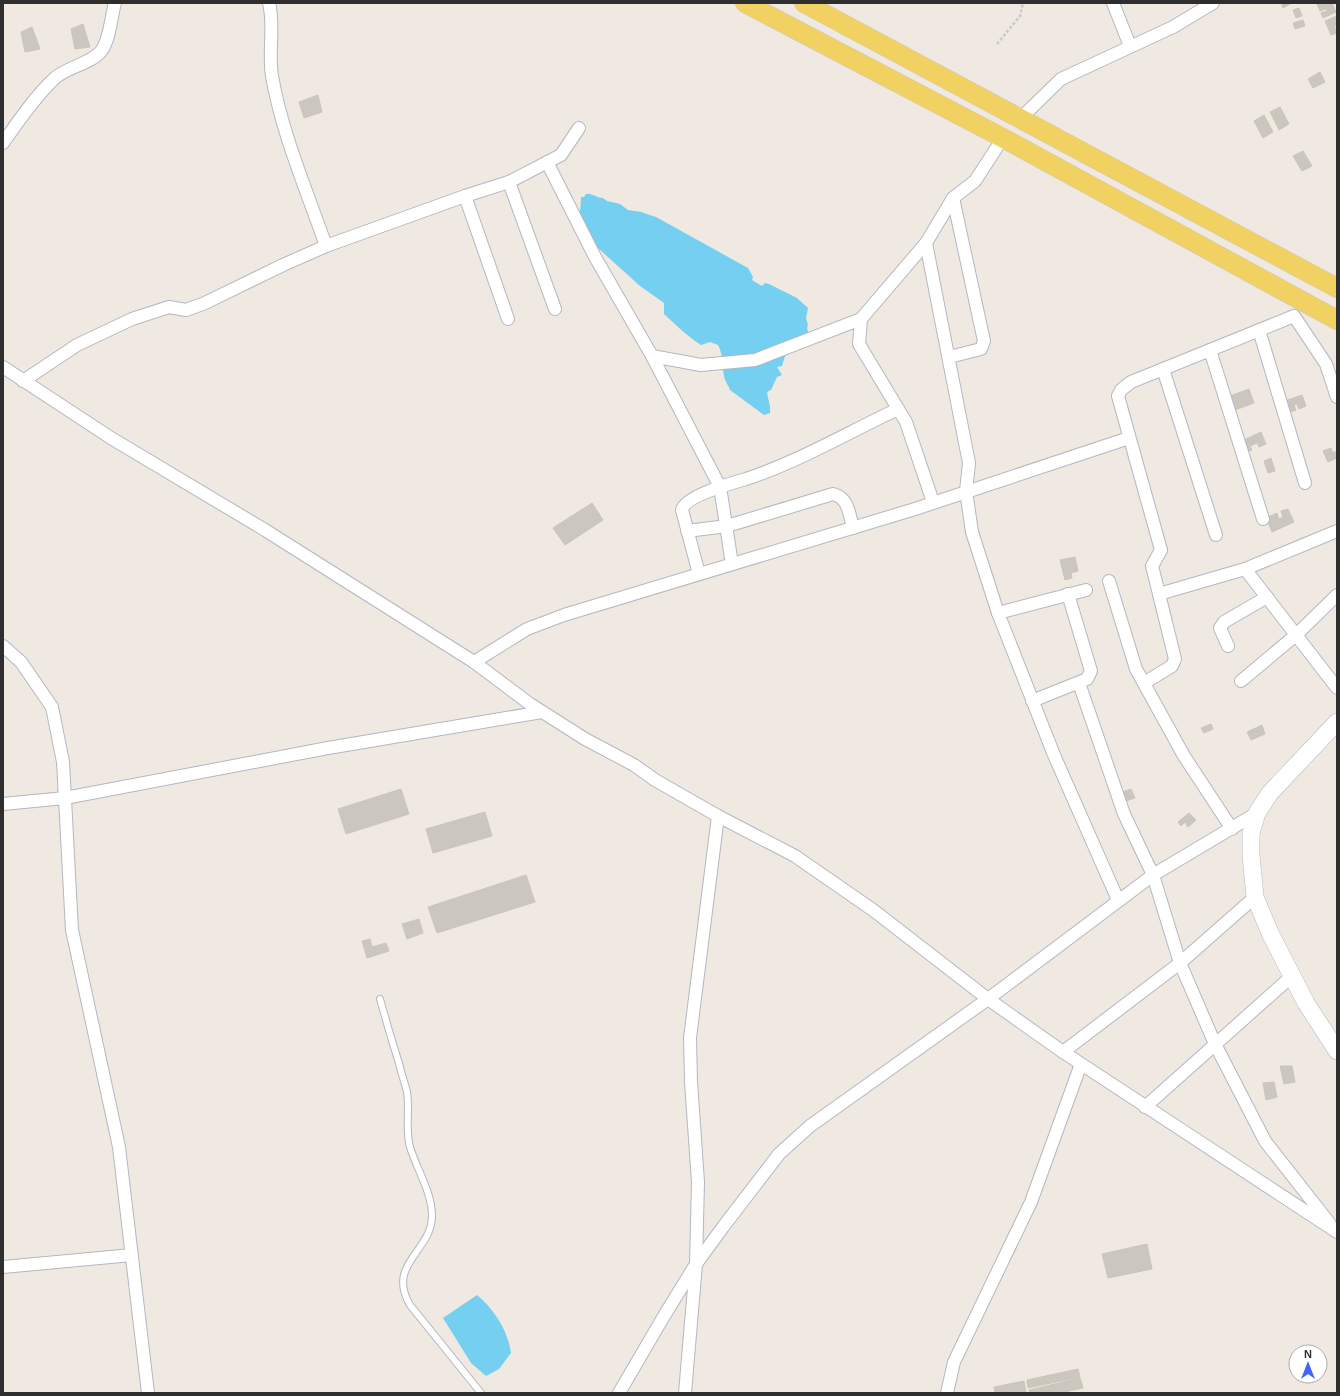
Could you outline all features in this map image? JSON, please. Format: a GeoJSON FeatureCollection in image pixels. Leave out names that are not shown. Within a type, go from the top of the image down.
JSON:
{"type":"FeatureCollection","features":[{"type":"Feature","properties":{"kind":"main road"},"geometry":{"type":"LineString","coordinates":[[745,3],[1003,138],[1337,320]]}},
{"type":"Feature","properties":{"kind":"main road"},"geometry":{"type":"LineString","coordinates":[[804,3],[1337,288]]}},
{"type":"Feature","properties":{"kind":"street"},"geometry":{"type":"LineString","coordinates":[[3,143],[55,78],[66,70],[95,56],[101,51],[105,44],[115,3]]}},
{"type":"Feature","properties":{"kind":"street"},"geometry":{"type":"LineString","coordinates":[[269,3],[272,15],[272,74],[281,116],[326,246]]}},
{"type":"Feature","properties":{"kind":"street"},"geometry":{"type":"LineString","coordinates":[[1113,3],[1130,46]]}},
{"type":"Feature","properties":{"kind":"street"},"geometry":{"type":"LineString","coordinates":[[1020,119],[1061,79],[1174,27],[1213,3]]}},
{"type":"Feature","properties":{"kind":"street"},"geometry":{"type":"LineString","coordinates":[[23,381],[77,345],[132,319],[169,307],[186,310],[205,303],[326,246],[465,196],[509,182],[561,155],[579,128]]}},
{"type":"Feature","properties":{"kind":"street"},"geometry":{"type":"LineString","coordinates":[[652,356],[701,365],[755,360],[861,320],[926,243],[954,198],[975,181],[1003,138]]}},
{"type":"Feature","properties":{"kind":"street"},"geometry":{"type":"LineString","coordinates":[[547,162],[595,257],[652,356],[720,487],[732,564]]}},
{"type":"Feature","properties":{"kind":"street"},"geometry":{"type":"LineString","coordinates":[[509,182],[555,309]]}},
{"type":"Feature","properties":{"kind":"street"},"geometry":{"type":"LineString","coordinates":[[465,196],[508,320]]}},
{"type":"Feature","properties":{"kind":"street"},"geometry":{"type":"LineString","coordinates":[[948,357],[981,348],[984,341],[954,198]]}},
{"type":"Feature","properties":{"kind":"street"},"geometry":{"type":"LineString","coordinates":[[926,243],[969,463],[966,491],[972,532],[998,613],[1032,701],[1054,755],[1118,900]]}},
{"type":"Feature","properties":{"kind":"street"},"geometry":{"type":"LineString","coordinates":[[1144,683],[1172,666],[1174,659],[1152,566],[1161,550],[1118,396],[1120,390],[1131,382],[1294,316],[1326,364],[1337,397]]}},
{"type":"Feature","properties":{"kind":"street"},"geometry":{"type":"LineString","coordinates":[[861,320],[859,344],[906,422],[934,502]]}},
{"type":"Feature","properties":{"kind":"street"},"geometry":{"type":"LineString","coordinates":[[1259,330],[1305,483]]}},
{"type":"Feature","properties":{"kind":"street"},"geometry":{"type":"LineString","coordinates":[[1210,350],[1263,519]]}},
{"type":"Feature","properties":{"kind":"street"},"geometry":{"type":"LineString","coordinates":[[3,367],[111,438],[265,530],[474,662],[542,712],[585,739],[634,765],[655,780],[718,816],[795,856],[873,910],[988,999],[1063,1052],[1337,1232]]}},
{"type":"Feature","properties":{"kind":"street"},"geometry":{"type":"LineString","coordinates":[[1163,369],[1216,535]]}},
{"type":"Feature","properties":{"kind":"street"},"geometry":{"type":"LineString","coordinates":[[699,574],[682,510],[683,506],[720,487],[767,472],[898,409]]}},
{"type":"Feature","properties":{"kind":"street"},"geometry":{"type":"LineString","coordinates":[[474,662],[527,629],[564,615],[853,528],[1129,438]]}},
{"type":"Feature","properties":{"kind":"street"},"geometry":{"type":"LineString","coordinates":[[687,531],[727,526],[833,494],[841,496],[845,500],[853,528]]}},
{"type":"Feature","properties":{"kind":"street"},"geometry":{"type":"LineString","coordinates":[[1159,594],[1245,569],[1337,531]]}},
{"type":"Feature","properties":{"kind":"street"},"geometry":{"type":"LineString","coordinates":[[1245,569],[1337,688]]}},
{"type":"Feature","properties":{"kind":"street"},"geometry":{"type":"LineString","coordinates":[[1109,581],[1136,669],[1184,756],[1232,829]]}},
{"type":"Feature","properties":{"kind":"street"},"geometry":{"type":"LineString","coordinates":[[998,613],[1086,590]]}},
{"type":"Feature","properties":{"kind":"street"},"geometry":{"type":"LineString","coordinates":[[1032,701],[1086,680],[1092,671],[1068,594]]}},
{"type":"Feature","properties":{"kind":"street"},"geometry":{"type":"LineString","coordinates":[[1241,681],[1296,635],[1337,595]]}},
{"type":"Feature","properties":{"kind":"street"},"geometry":{"type":"LineString","coordinates":[[1228,646],[1220,628],[1224,622],[1267,597]]}},
{"type":"Feature","properties":{"kind":"street"},"geometry":{"type":"LineString","coordinates":[[3,646],[21,662],[52,707],[63,762],[72,930],[119,1147],[148,1393]]}},
{"type":"Feature","properties":{"kind":"street"},"geometry":{"type":"LineString","coordinates":[[1079,683],[1124,814],[1153,875],[1180,963],[1215,1044],[1265,1141],[1337,1232]]}},
{"type":"Feature","properties":{"kind":"street"},"geometry":{"type":"LineString","coordinates":[[3,804],[65,798],[328,748],[542,712]]}},
{"type":"Feature","properties":{"kind":"street"},"geometry":{"type":"LineString","coordinates":[[1337,722],[1270,792],[1257,813],[1251,833],[1250,856],[1255,897],[1271,936],[1306,1004],[1337,1051]]}},
{"type":"Feature","properties":{"kind":"street"},"geometry":{"type":"LineString","coordinates":[[619,1393],[696,1264],[779,1154],[810,1126],[988,999],[1153,875],[1257,813]]}},
{"type":"Feature","properties":{"kind":"street"},"geometry":{"type":"LineString","coordinates":[[685,1393],[696,1264],[698,1182],[691,1082],[690,1038],[718,816]]}},
{"type":"Feature","properties":{"kind":"street"},"geometry":{"type":"LineString","coordinates":[[1063,1052],[1180,963],[1255,897]]}},
{"type":"Feature","properties":{"kind":"street"},"geometry":{"type":"LineString","coordinates":[[1145,1107],[1292,976]]}},
{"type":"Feature","properties":{"kind":"street"},"geometry":{"type":"LineString","coordinates":[[947,1393],[954,1362],[1031,1202],[1081,1064]]}},
{"type":"Feature","properties":{"kind":"street"},"geometry":{"type":"LineString","coordinates":[[3,1267],[132,1255]]}},
{"type":"Feature","properties":{"kind":"lane"},"geometry":{"type":"LineString","coordinates":[[380,999],[407,1092],[410,1146],[426,1187],[432,1217],[430,1228],[406,1270],[402,1282],[404,1294],[410,1305],[481,1393]]}},
{"type":"Feature","properties":{"kind":"path"},"geometry":{"type":"LineString","coordinates":[[997,44],[1020,16],[1023,3]]}},
{"type":"Feature","properties":{"kind":"water"},"geometry":{"type":"Polygon","coordinates":[[[586,194],[620,204],[628,210],[641,212],[656,217],[748,268],[753,277],[752,280],[762,286],[765,283],[769,284],[797,298],[808,308],[806,318],[808,332],[805,337],[785,356],[782,366],[777,367],[782,375],[777,377],[771,390],[767,392],[770,413],[764,415],[730,390],[726,382],[722,355],[718,345],[710,342],[701,345],[687,335],[664,314],[664,303],[640,286],[590,239],[579,218],[581,197],[584,197],[586,194]]]}},
{"type":"Feature","properties":{"kind":"water"},"geometry":{"type":"Polygon","coordinates":[[[477,1295],[489,1307],[499,1321],[507,1337],[511,1353],[499,1369],[486,1376],[471,1363],[443,1318],[477,1295]]]}},
{"type":"Feature","properties":{"kind":"building"},"geometry":{"type":"Polygon","coordinates":[[[1281,3],[1290,3],[1290,4],[1283,8],[1281,3]]]}},
{"type":"Feature","properties":{"kind":"building"},"geometry":{"type":"Polygon","coordinates":[[[1332,3],[1336,12],[1323,18],[1321,13],[1327,11],[1326,9],[1320,11],[1317,4],[1332,3]]]}},
{"type":"Feature","properties":{"kind":"building"},"geometry":{"type":"Polygon","coordinates":[[[1299,8],[1302,16],[1296,18],[1293,10],[1299,8]]]}},
{"type":"Feature","properties":{"kind":"building"},"geometry":{"type":"Polygon","coordinates":[[[1337,16],[1337,28],[1334,26],[1337,33],[1331,35],[1325,21],[1337,16]]]}},
{"type":"Feature","properties":{"kind":"building"},"geometry":{"type":"Polygon","coordinates":[[[1303,20],[1305,26],[1295,29],[1293,23],[1303,20]]]}},
{"type":"Feature","properties":{"kind":"building"},"geometry":{"type":"Polygon","coordinates":[[[83,24],[90,47],[75,49],[71,29],[83,24]]]}},
{"type":"Feature","properties":{"kind":"building"},"geometry":{"type":"Polygon","coordinates":[[[32,27],[40,49],[25,52],[21,32],[32,27]]]}},
{"type":"Feature","properties":{"kind":"building"},"geometry":{"type":"Polygon","coordinates":[[[1320,72],[1325,82],[1313,88],[1308,79],[1320,72]]]}},
{"type":"Feature","properties":{"kind":"building"},"geometry":{"type":"Polygon","coordinates":[[[318,95],[322,112],[304,118],[299,102],[318,95]]]}},
{"type":"Feature","properties":{"kind":"building"},"geometry":{"type":"Polygon","coordinates":[[[1280,107],[1289,124],[1279,130],[1270,112],[1280,107]]]}},
{"type":"Feature","properties":{"kind":"building"},"geometry":{"type":"Polygon","coordinates":[[[1264,115],[1273,132],[1263,138],[1254,121],[1264,115]]]}},
{"type":"Feature","properties":{"kind":"building"},"geometry":{"type":"Polygon","coordinates":[[[1303,151],[1312,166],[1302,171],[1293,156],[1303,151]]]}},
{"type":"Feature","properties":{"kind":"building"},"geometry":{"type":"Polygon","coordinates":[[[1249,389],[1254,403],[1235,410],[1230,396],[1249,389]]]}},
{"type":"Feature","properties":{"kind":"building"},"geometry":{"type":"Polygon","coordinates":[[[1302,395],[1306,406],[1299,409],[1297,404],[1294,405],[1296,410],[1286,414],[1282,402],[1302,395]]]}},
{"type":"Feature","properties":{"kind":"building"},"geometry":{"type":"Polygon","coordinates":[[[1261,432],[1266,444],[1259,447],[1257,443],[1250,446],[1252,450],[1249,451],[1244,440],[1261,432]]]}},
{"type":"Feature","properties":{"kind":"building"},"geometry":{"type":"Polygon","coordinates":[[[1331,448],[1333,453],[1337,451],[1337,458],[1328,462],[1323,451],[1331,448]]]}},
{"type":"Feature","properties":{"kind":"building"},"geometry":{"type":"Polygon","coordinates":[[[1271,458],[1275,471],[1268,473],[1264,461],[1271,458]]]}},
{"type":"Feature","properties":{"kind":"building"},"geometry":{"type":"Polygon","coordinates":[[[592,503],[603,520],[565,545],[553,528],[592,503]]]}},
{"type":"Feature","properties":{"kind":"building"},"geometry":{"type":"Polygon","coordinates":[[[1288,509],[1294,522],[1272,532],[1266,518],[1277,513],[1279,519],[1283,517],[1281,511],[1288,509]]]}},
{"type":"Feature","properties":{"kind":"building"},"geometry":{"type":"Polygon","coordinates":[[[1075,557],[1078,571],[1071,573],[1072,578],[1065,580],[1060,560],[1075,557]]]}},
{"type":"Feature","properties":{"kind":"building"},"geometry":{"type":"Polygon","coordinates":[[[1211,724],[1213,729],[1204,733],[1201,728],[1211,724]]]}},
{"type":"Feature","properties":{"kind":"building"},"geometry":{"type":"Polygon","coordinates":[[[1262,725],[1265,734],[1251,740],[1247,732],[1262,725]]]}},
{"type":"Feature","properties":{"kind":"building"},"geometry":{"type":"Polygon","coordinates":[[[401,789],[409,814],[346,834],[338,809],[401,789]]]}},
{"type":"Feature","properties":{"kind":"building"},"geometry":{"type":"Polygon","coordinates":[[[1131,789],[1135,798],[1123,802],[1119,793],[1131,789]]]}},
{"type":"Feature","properties":{"kind":"building"},"geometry":{"type":"Polygon","coordinates":[[[485,812],[492,836],[433,853],[426,829],[485,812]]]}},
{"type":"Feature","properties":{"kind":"building"},"geometry":{"type":"Polygon","coordinates":[[[1189,813],[1196,820],[1188,827],[1185,822],[1181,826],[1178,822],[1189,813]]]}},
{"type":"Feature","properties":{"kind":"building"},"geometry":{"type":"Polygon","coordinates":[[[526,875],[535,902],[437,933],[428,907],[526,875]]]}},
{"type":"Feature","properties":{"kind":"building"},"geometry":{"type":"Polygon","coordinates":[[[419,919],[423,933],[407,939],[402,924],[419,919]]]}},
{"type":"Feature","properties":{"kind":"building"},"geometry":{"type":"Polygon","coordinates":[[[370,939],[372,947],[386,943],[389,951],[367,958],[362,941],[370,939]]]}},
{"type":"Feature","properties":{"kind":"building"},"geometry":{"type":"Polygon","coordinates":[[[1280,1066],[1292,1066],[1295,1082],[1284,1084],[1280,1066]]]}},
{"type":"Feature","properties":{"kind":"building"},"geometry":{"type":"Polygon","coordinates":[[[1274,1082],[1277,1097],[1266,1100],[1263,1083],[1274,1082]]]}},
{"type":"Feature","properties":{"kind":"building"},"geometry":{"type":"Polygon","coordinates":[[[1147,1244],[1152,1269],[1108,1278],[1102,1254],[1147,1244]]]}},
{"type":"Feature","properties":{"kind":"building"},"geometry":{"type":"Polygon","coordinates":[[[1078,1369],[1080,1377],[1028,1388],[1027,1380],[1078,1369]]]}},
{"type":"Feature","properties":{"kind":"building"},"geometry":{"type":"Polygon","coordinates":[[[1080,1378],[1083,1388],[1060,1393],[1030,1393],[1029,1390],[1080,1378]]]}},
{"type":"Feature","properties":{"kind":"building"},"geometry":{"type":"Polygon","coordinates":[[[1024,1381],[1026,1393],[995,1393],[994,1387],[1024,1381]]]}}]}
